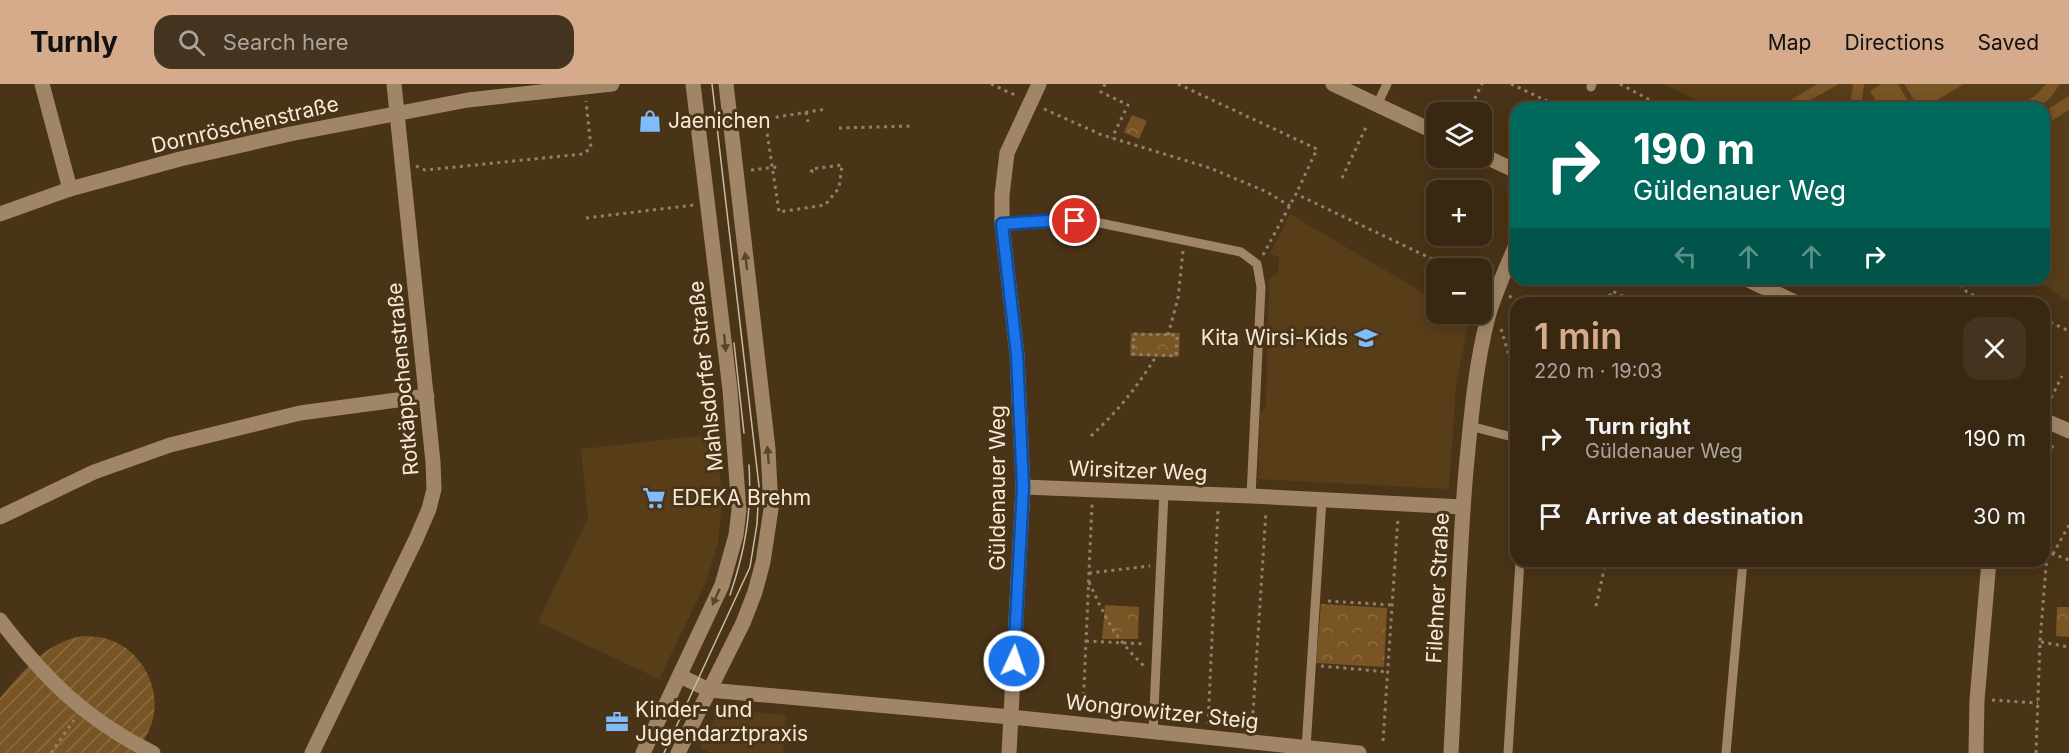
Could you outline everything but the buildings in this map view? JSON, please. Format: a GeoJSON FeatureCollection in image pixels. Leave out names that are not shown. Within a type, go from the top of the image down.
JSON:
{"type":"FeatureCollection","features":[{"type":"Feature","properties":{"kind":"street"},"geometry":{"type":"LineString","coordinates":[[42,84],[70,189]]}},
{"type":"Feature","properties":{"kind":"street","name":"Rotkäppchenstraße"},"geometry":{"type":"LineString","coordinates":[[312,753],[416,539],[429,509],[434,489],[394,84]]}},
{"type":"Feature","properties":{"kind":"street","name":"Dornröschenstraße"},"geometry":{"type":"LineString","coordinates":[[0,214],[70,189],[180,159],[258,141],[468,100],[612,84]]}},
{"type":"Feature","properties":{"kind":"street","name":"Mahlsdorfer Straße"},"geometry":{"type":"LineString","coordinates":[[643,753],[722,585],[736,536],[739,510],[729,378],[693,84]]}},
{"type":"Feature","properties":{"kind":"street"},"geometry":{"type":"LineString","coordinates":[[678,753],[743,623],[755,592],[767,544],[771,509],[768,449],[726,84]]}},
{"type":"Feature","properties":{"kind":"street","name":"Güldenauer Weg"},"geometry":{"type":"LineString","coordinates":[[1009,753],[1023,487],[1017,355],[1002,224],[1002,185],[1006,153],[1039,84]]}},
{"type":"Feature","properties":{"kind":"street"},"geometry":{"type":"LineString","coordinates":[[1333,84],[1426,128]]}},
{"type":"Feature","properties":{"kind":"street"},"geometry":{"type":"LineString","coordinates":[[1492,160],[1510,168]]}},
{"type":"Feature","properties":{"kind":"street","name":"Filehner Straße"},"geometry":{"type":"LineString","coordinates":[[1450,753],[1463,507],[1470,426],[1478,361],[1488,318],[1510,259]]}},
{"type":"Feature","properties":{"kind":"street"},"geometry":{"type":"LineString","coordinates":[[1759,285],[1784,297]]}},
{"type":"Feature","properties":{"kind":"street"},"geometry":{"type":"LineString","coordinates":[[0,517],[94,472],[170,445],[300,413],[426,396]]}},
{"type":"Feature","properties":{"kind":"street"},"geometry":{"type":"LineString","coordinates":[[2050,426],[2069,431]]}},
{"type":"Feature","properties":{"kind":"street","name":"Wirsitzer Weg"},"geometry":{"type":"LineString","coordinates":[[1023,487],[1463,507]]}},
{"type":"Feature","properties":{"kind":"street"},"geometry":{"type":"LineString","coordinates":[[1976,753],[1977,700],[1988,567]]}},
{"type":"Feature","properties":{"kind":"street"},"geometry":{"type":"LineString","coordinates":[[0,620],[45,675],[81,709],[131,742],[153,753]]}},
{"type":"Feature","properties":{"kind":"street"},"geometry":{"type":"LineString","coordinates":[[680,676],[709,690]]}},
{"type":"Feature","properties":{"kind":"street","name":"Wongrowitzer Steig"},"geometry":{"type":"LineString","coordinates":[[709,690],[1011,717],[1359,753]]}},
{"type":"Feature","properties":{"kind":"lane"},"geometry":{"type":"LineString","coordinates":[[1377,105],[1387,84]]}},
{"type":"Feature","properties":{"kind":"lane"},"geometry":{"type":"LineString","coordinates":[[1002,224],[1063,220],[1100,223],[1240,252],[1257,264],[1261,287],[1251,496]]}},
{"type":"Feature","properties":{"kind":"lane"},"geometry":{"type":"LineString","coordinates":[[1470,426],[1510,436]]}},
{"type":"Feature","properties":{"kind":"lane"},"geometry":{"type":"LineString","coordinates":[[1153,732],[1164,492]]}},
{"type":"Feature","properties":{"kind":"lane"},"geometry":{"type":"LineString","coordinates":[[1306,748],[1322,499]]}},
{"type":"Feature","properties":{"kind":"lane"},"geometry":{"type":"LineString","coordinates":[[1508,753],[1520,567]]}},
{"type":"Feature","properties":{"kind":"lane"},"geometry":{"type":"LineString","coordinates":[[1726,753],[1742,567]]}},
{"type":"Feature","properties":{"kind":"path"},"geometry":{"type":"LineString","coordinates":[[991,84],[1017,96]]}},
{"type":"Feature","properties":{"kind":"path"},"geometry":{"type":"LineString","coordinates":[[1105,84],[1101,92],[1128,105],[1112,138]]}},
{"type":"Feature","properties":{"kind":"path"},"geometry":{"type":"LineString","coordinates":[[1178,84],[1317,149],[1290,206],[1257,264]]}},
{"type":"Feature","properties":{"kind":"path"},"geometry":{"type":"LineString","coordinates":[[1473,102],[1482,84]]}},
{"type":"Feature","properties":{"kind":"path"},"geometry":{"type":"LineString","coordinates":[[1511,84],[1549,102]]}},
{"type":"Feature","properties":{"kind":"path"},"geometry":{"type":"LineString","coordinates":[[1620,84],[1654,102]]}},
{"type":"Feature","properties":{"kind":"path"},"geometry":{"type":"LineString","coordinates":[[411,164],[425,170],[583,154],[591,148],[586,101]]}},
{"type":"Feature","properties":{"kind":"path"},"geometry":{"type":"LineString","coordinates":[[746,122],[827,109]]}},
{"type":"Feature","properties":{"kind":"path"},"geometry":{"type":"LineString","coordinates":[[1044,109],[1112,138],[1210,168],[1267,192],[1290,206]]}},
{"type":"Feature","properties":{"kind":"path"},"geometry":{"type":"LineString","coordinates":[[806,112],[808,122]]}},
{"type":"Feature","properties":{"kind":"path"},"geometry":{"type":"LineString","coordinates":[[765,119],[778,212],[825,205],[839,188],[842,165],[811,169],[812,172],[809,173]]}},
{"type":"Feature","properties":{"kind":"path"},"geometry":{"type":"LineString","coordinates":[[1342,178],[1367,125]]}},
{"type":"Feature","properties":{"kind":"path"},"geometry":{"type":"LineString","coordinates":[[839,128],[912,126]]}},
{"type":"Feature","properties":{"kind":"path"},"geometry":{"type":"LineString","coordinates":[[751,170],[778,167]]}},
{"type":"Feature","properties":{"kind":"path"},"geometry":{"type":"LineString","coordinates":[[1296,194],[1430,258]]}},
{"type":"Feature","properties":{"kind":"path"},"geometry":{"type":"LineString","coordinates":[[585,218],[693,205]]}},
{"type":"Feature","properties":{"kind":"path"},"geometry":{"type":"LineString","coordinates":[[1168,335],[1178,298],[1184,241]]}},
{"type":"Feature","properties":{"kind":"path"},"geometry":{"type":"LineString","coordinates":[[1960,285],[1977,297]]}},
{"type":"Feature","properties":{"kind":"path"},"geometry":{"type":"LineString","coordinates":[[1609,297],[1612,291],[1625,297]]}},
{"type":"Feature","properties":{"kind":"path"},"geometry":{"type":"LineString","coordinates":[[1505,294],[1511,297]]}},
{"type":"Feature","properties":{"kind":"path"},"geometry":{"type":"LineString","coordinates":[[2050,322],[2069,331]]}},
{"type":"Feature","properties":{"kind":"path"},"geometry":{"type":"LineString","coordinates":[[1500,327],[1510,359]]}},
{"type":"Feature","properties":{"kind":"path"},"geometry":{"type":"LineString","coordinates":[[1134,334],[1168,335],[1177,335],[1176,356],[1133,354],[1134,334]]}},
{"type":"Feature","properties":{"kind":"path"},"geometry":{"type":"LineString","coordinates":[[1091,436],[1117,411],[1137,387],[1157,355]]}},
{"type":"Feature","properties":{"kind":"path"},"geometry":{"type":"LineString","coordinates":[[2051,398],[2062,376]]}},
{"type":"Feature","properties":{"kind":"path"},"geometry":{"type":"LineString","coordinates":[[2050,446],[2055,448]]}},
{"type":"Feature","properties":{"kind":"path"},"geometry":{"type":"LineString","coordinates":[[1083,712],[1092,501]]}},
{"type":"Feature","properties":{"kind":"path"},"geometry":{"type":"LineString","coordinates":[[1208,724],[1218,507]]}},
{"type":"Feature","properties":{"kind":"path"},"geometry":{"type":"LineString","coordinates":[[1252,728],[1267,509]]}},
{"type":"Feature","properties":{"kind":"path"},"geometry":{"type":"LineString","coordinates":[[1383,741],[1398,515]]}},
{"type":"Feature","properties":{"kind":"path"},"geometry":{"type":"LineString","coordinates":[[2069,525],[2053,554],[2069,560]]}},
{"type":"Feature","properties":{"kind":"path"},"geometry":{"type":"LineString","coordinates":[[1089,573],[1161,565]]}},
{"type":"Feature","properties":{"kind":"path"},"geometry":{"type":"LineString","coordinates":[[1596,606],[1605,567]]}},
{"type":"Feature","properties":{"kind":"path"},"geometry":{"type":"LineString","coordinates":[[2036,753],[2045,567]]}},
{"type":"Feature","properties":{"kind":"path"},"geometry":{"type":"LineString","coordinates":[[1089,580],[1108,624],[1122,643],[1156,677]]}},
{"type":"Feature","properties":{"kind":"path"},"geometry":{"type":"LineString","coordinates":[[1316,600],[1392,606]]}},
{"type":"Feature","properties":{"kind":"path"},"geometry":{"type":"LineString","coordinates":[[1086,640],[1157,645]]}},
{"type":"Feature","properties":{"kind":"path"},"geometry":{"type":"LineString","coordinates":[[2040,642],[2069,646]]}},
{"type":"Feature","properties":{"kind":"path"},"geometry":{"type":"LineString","coordinates":[[1311,666],[1388,672]]}},
{"type":"Feature","properties":{"kind":"path"},"geometry":{"type":"LineString","coordinates":[[1991,700],[2038,703]]}},
{"type":"Feature","properties":{"kind":"path"},"geometry":{"type":"LineString","coordinates":[[51,753],[81,709]]}},
{"type":"Feature","properties":{"kind":"shaded area"},"geometry":{"type":"Polygon","coordinates":[[[1663,84],[2069,84],[2069,302],[2045,285],[2050,285],[2050,102],[1700,102],[1663,84]]]}},
{"type":"Feature","properties":{"kind":"shaded area","name":"Kita Wirsi-Kids"},"geometry":{"type":"Polygon","coordinates":[[[1290,214],[1426,293],[1426,324],[1468,324],[1456,385],[1449,489],[1258,479],[1260,413],[1266,408],[1269,280],[1278,272],[1279,257],[1270,254],[1290,214]]]}},
{"type":"Feature","properties":{"kind":"shaded area"},"geometry":{"type":"Polygon","coordinates":[[[716,434],[722,500],[718,543],[706,582],[659,679],[538,622],[588,518],[581,449],[716,434]]]}},
{"type":"Feature","properties":{"kind":"shaded area"},"geometry":{"type":"Polygon","coordinates":[[[719,709],[786,715],[783,753],[711,753],[700,748],[719,709]]]}},
{"type":"Feature","properties":{"kind":"green space"},"geometry":{"type":"Polygon","coordinates":[[[1817,84],[1839,84],[1807,102],[1792,102],[1791,100],[1817,84]]]}},
{"type":"Feature","properties":{"kind":"green space"},"geometry":{"type":"Polygon","coordinates":[[[1853,84],[1864,84],[1862,102],[1851,102],[1853,84]]]}},
{"type":"Feature","properties":{"kind":"green space"},"geometry":{"type":"Polygon","coordinates":[[[1881,84],[1898,84],[1908,102],[1876,102],[1870,91],[1881,84]]]}},
{"type":"Feature","properties":{"kind":"green space"},"geometry":{"type":"Polygon","coordinates":[[[1904,84],[1964,84],[1934,102],[1915,102],[1904,84]]]}},
{"type":"Feature","properties":{"kind":"green space"},"geometry":{"type":"Polygon","coordinates":[[[2046,84],[2060,84],[2045,102],[2025,102],[2036,95],[2046,84]]]}},
{"type":"Feature","properties":{"kind":"green space"},"geometry":{"type":"Polygon","coordinates":[[[2069,96],[2069,110],[2050,122],[2050,108],[2069,96]]]}},
{"type":"Feature","properties":{"kind":"green space"},"geometry":{"type":"Polygon","coordinates":[[[1132,115],[1147,121],[1139,139],[1124,132],[1132,115]]]}},
{"type":"Feature","properties":{"kind":"green space"},"geometry":{"type":"Polygon","coordinates":[[[1131,333],[1180,333],[1179,357],[1130,356],[1131,333]]]}},
{"type":"Feature","properties":{"kind":"green space"},"geometry":{"type":"Polygon","coordinates":[[[1321,604],[1387,608],[1384,667],[1316,663],[1321,604]]]}},
{"type":"Feature","properties":{"kind":"green space"},"geometry":{"type":"Polygon","coordinates":[[[1105,605],[1139,607],[1138,639],[1102,639],[1105,605]]]}},
{"type":"Feature","properties":{"kind":"green space"},"geometry":{"type":"Polygon","coordinates":[[[2057,607],[2069,607],[2069,637],[2056,636],[2057,607]]]}},
{"type":"Feature","properties":{"kind":"green space"},"geometry":{"type":"Polygon","coordinates":[[[82,636],[103,638],[121,645],[138,660],[150,680],[155,703],[154,714],[137,753],[0,753],[0,698],[26,668],[46,652],[57,645],[82,636]]]}},
{"type":"Feature","properties":{"kind":"tram line"},"geometry":{"type":"LineString","coordinates":[[664,753],[750,567],[757,524],[759,486],[712,84]]}},
{"type":"Feature","properties":{"kind":"tram line"},"geometry":{"type":"LineString","coordinates":[[734,343],[744,433]]}},
{"type":"Feature","properties":{"kind":"tram line"},"geometry":{"type":"LineString","coordinates":[[730,595],[740,563],[746,531],[749,465]]}},
{"type":"Feature","properties":{"kind":"place","name":"Jaenichen"},"geometry":{"type":"Point","coordinates":[650,121]}},
{"type":"Feature","properties":{"kind":"place","name":"Kita Wirsi-Kids"},"geometry":{"type":"Point","coordinates":[1366,338]}},
{"type":"Feature","properties":{"kind":"place","name":"EDEKA Brehm"},"geometry":{"type":"Point","coordinates":[654,498]}},
{"type":"Feature","properties":{"kind":"place","name":"Kinder- und Jugendarztpraxis"},"geometry":{"type":"Point","coordinates":[617,722]}},
{"type":"Feature","properties":{"kind":"route"},"geometry":{"type":"LineString","coordinates":[[1014,661],[1023,487],[1017,355],[1002,224],[1075,221]]}}]}
